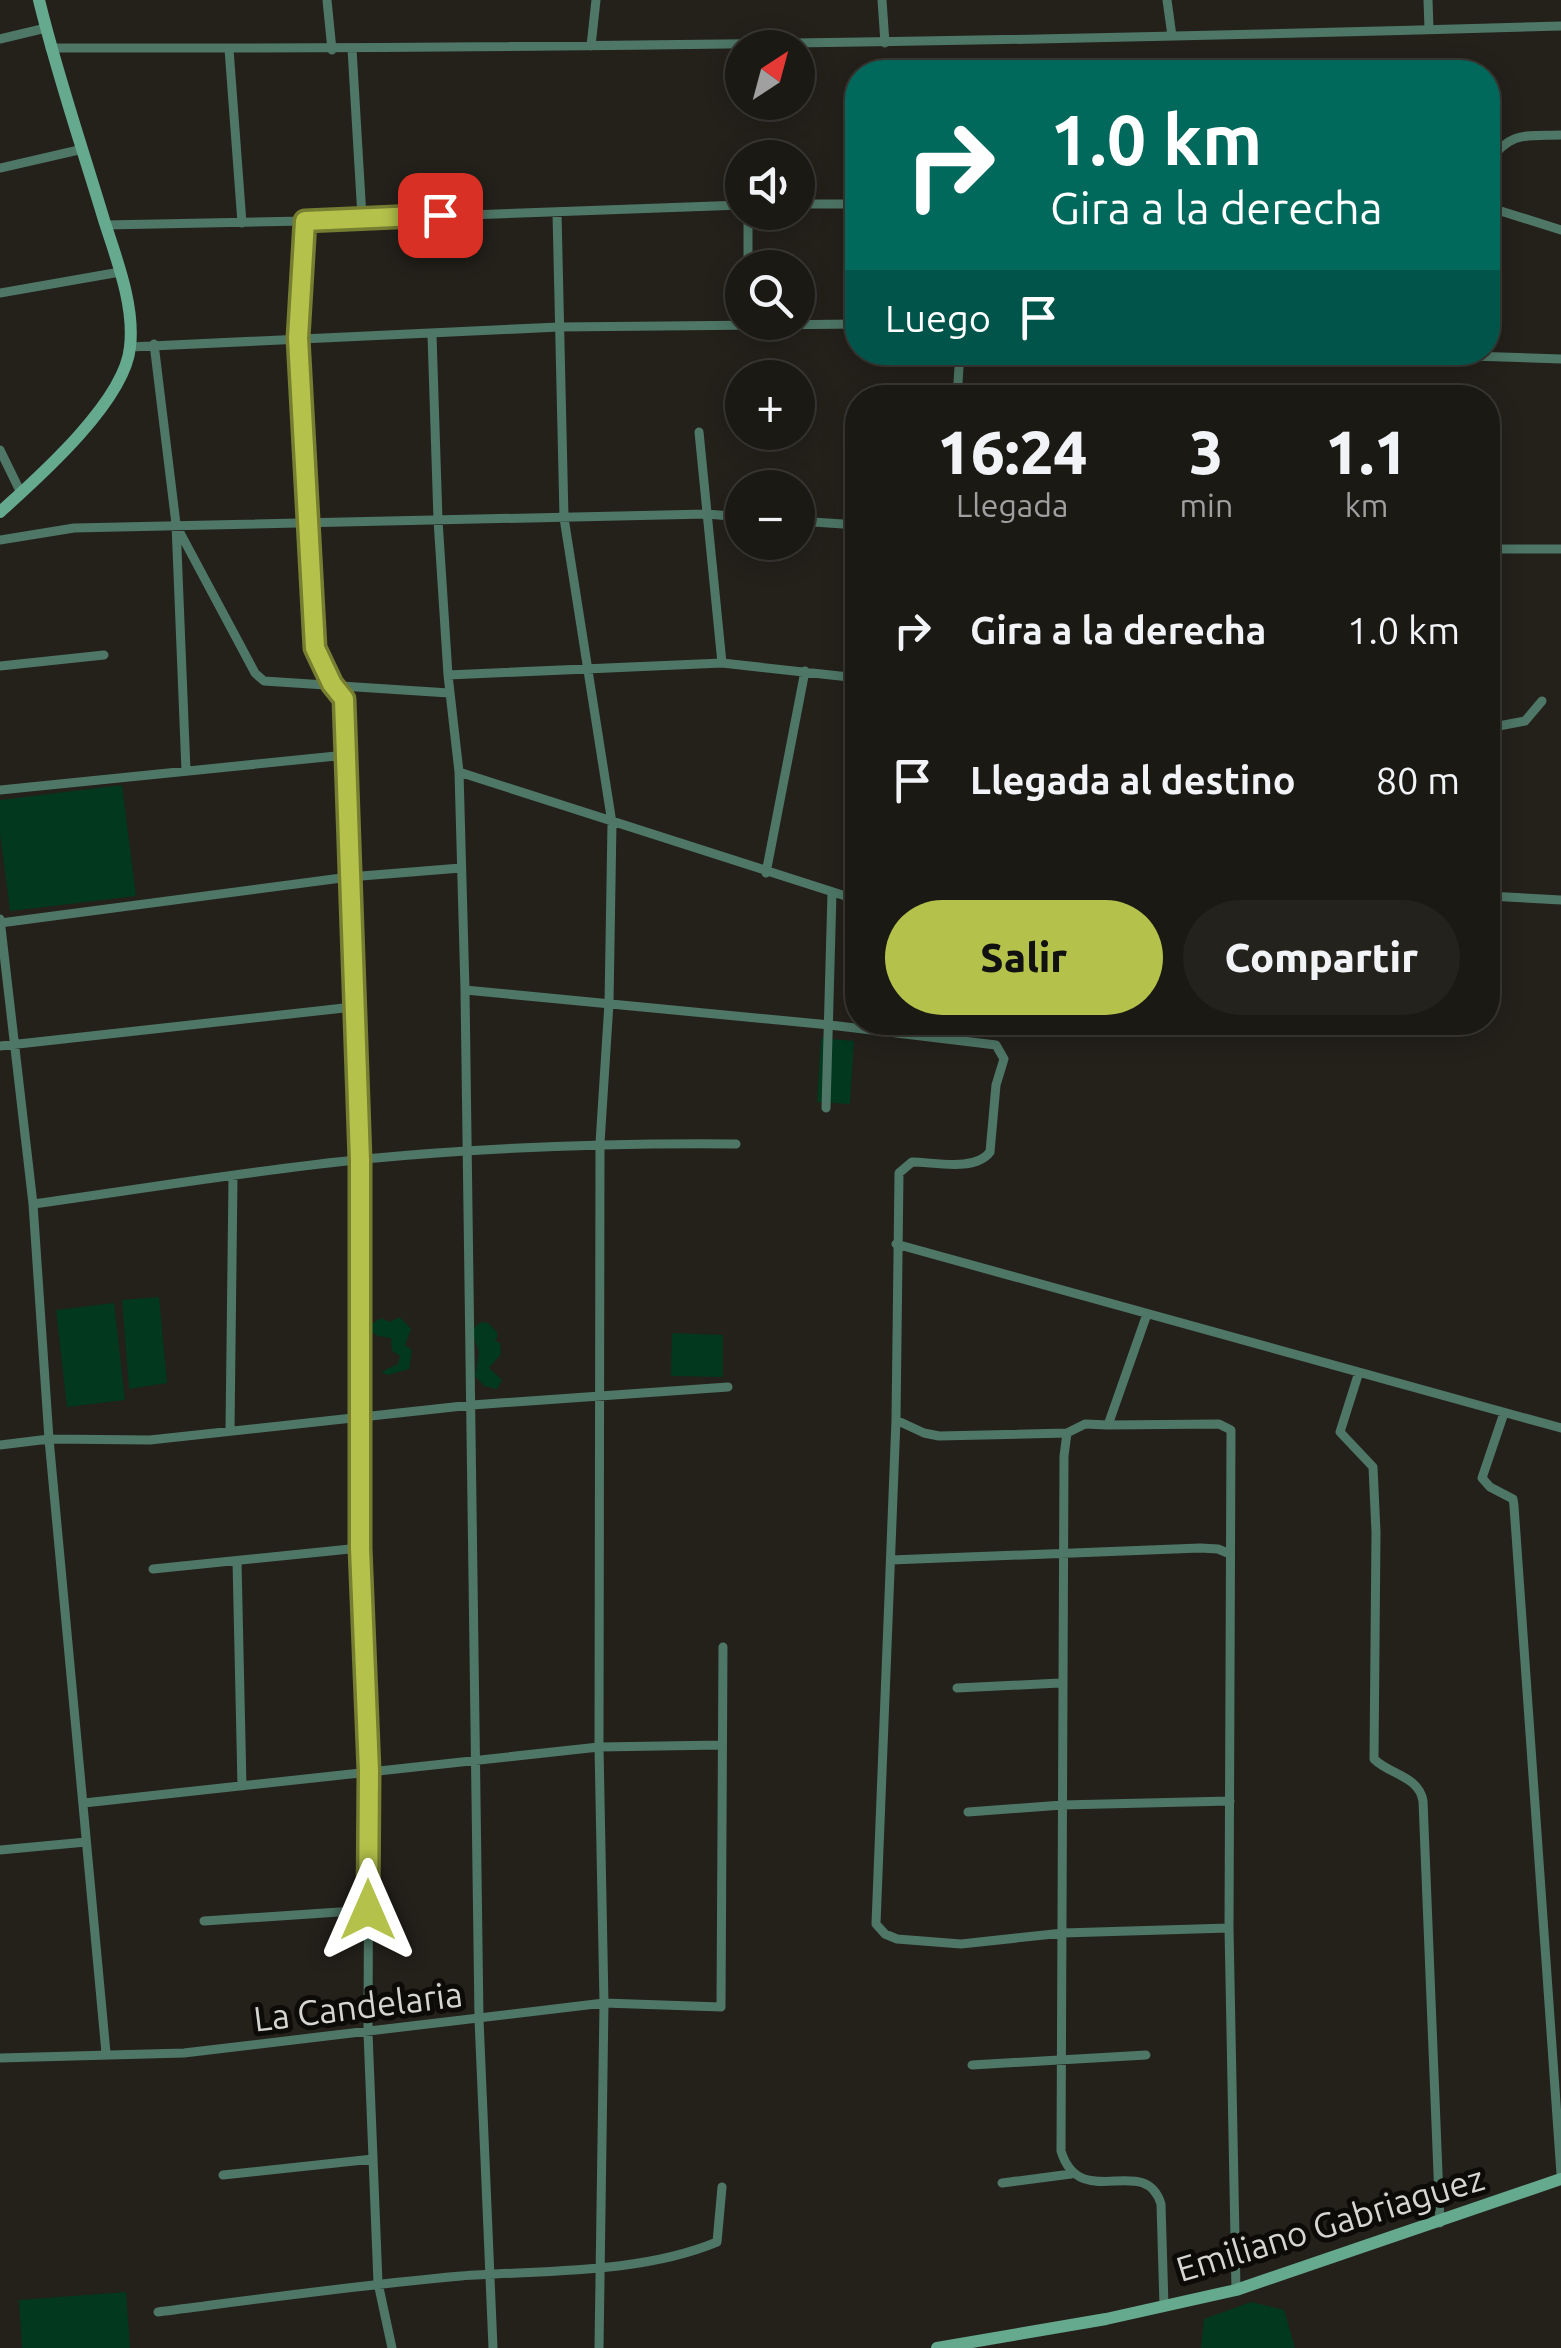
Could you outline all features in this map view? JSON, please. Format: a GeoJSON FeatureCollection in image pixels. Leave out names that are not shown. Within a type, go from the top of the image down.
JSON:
{"type":"FeatureCollection","features":[{"type":"Feature","properties":{"kind":"main road"},"geometry":{"type":"LineString","coordinates":[[0,512],[72,446],[102,406],[125,365],[130,347],[120,272],[50,48],[39,0]]}},
{"type":"Feature","properties":{"kind":"main road","name":"Emiliano Gabriaguez"},"geometry":{"type":"LineString","coordinates":[[937,2348],[1106,2319],[1236,2290],[1440,2223],[1561,2176]]}},
{"type":"Feature","properties":{"kind":"street"},"geometry":{"type":"LineString","coordinates":[[327,0],[332,50]]}},
{"type":"Feature","properties":{"kind":"street"},"geometry":{"type":"LineString","coordinates":[[592,46],[596,0]]}},
{"type":"Feature","properties":{"kind":"street"},"geometry":{"type":"LineString","coordinates":[[882,0],[885,44]]}},
{"type":"Feature","properties":{"kind":"street"},"geometry":{"type":"LineString","coordinates":[[1167,0],[1172,36]]}},
{"type":"Feature","properties":{"kind":"street"},"geometry":{"type":"LineString","coordinates":[[1428,0],[1429,30]]}},
{"type":"Feature","properties":{"kind":"street"},"geometry":{"type":"LineString","coordinates":[[50,48],[332,50],[885,44],[1561,26]]}},
{"type":"Feature","properties":{"kind":"street"},"geometry":{"type":"LineString","coordinates":[[0,39],[46,28]]}},
{"type":"Feature","properties":{"kind":"street"},"geometry":{"type":"LineString","coordinates":[[229,48],[242,223]]}},
{"type":"Feature","properties":{"kind":"street"},"geometry":{"type":"LineString","coordinates":[[352,49],[362,217]]}},
{"type":"Feature","properties":{"kind":"street"},"geometry":{"type":"LineString","coordinates":[[1500,145],[1516,136],[1561,135]]}},
{"type":"Feature","properties":{"kind":"street"},"geometry":{"type":"LineString","coordinates":[[0,168],[83,149]]}},
{"type":"Feature","properties":{"kind":"street"},"geometry":{"type":"LineString","coordinates":[[106,225],[557,213],[725,204]]}},
{"type":"Feature","properties":{"kind":"street"},"geometry":{"type":"LineString","coordinates":[[815,204],[845,204]]}},
{"type":"Feature","properties":{"kind":"street"},"geometry":{"type":"LineString","coordinates":[[1500,211],[1561,230]]}},
{"type":"Feature","properties":{"kind":"street"},"geometry":{"type":"LineString","coordinates":[[557,213],[564,518],[612,823],[609,1003],[600,1143],[599,1747],[604,2002],[599,2348]]}},
{"type":"Feature","properties":{"kind":"street"},"geometry":{"type":"LineString","coordinates":[[305,221],[298,338],[315,648],[332,684],[344,699],[360,1160],[360,1548],[369,1771],[368,2033],[378,2284],[392,2348]]}},
{"type":"Feature","properties":{"kind":"street"},"geometry":{"type":"LineString","coordinates":[[0,293],[120,272]]}},
{"type":"Feature","properties":{"kind":"street"},"geometry":{"type":"LineString","coordinates":[[130,347],[558,327],[725,324]]}},
{"type":"Feature","properties":{"kind":"street"},"geometry":{"type":"LineString","coordinates":[[815,324],[845,324]]}},
{"type":"Feature","properties":{"kind":"street"},"geometry":{"type":"LineString","coordinates":[[432,335],[438,520],[449,693],[459,772],[462,868],[479,2019],[493,2348]]}},
{"type":"Feature","properties":{"kind":"street"},"geometry":{"type":"LineString","coordinates":[[154,344],[176,524],[186,771]]}},
{"type":"Feature","properties":{"kind":"street"},"geometry":{"type":"LineString","coordinates":[[1500,357],[1561,359]]}},
{"type":"Feature","properties":{"kind":"street"},"geometry":{"type":"LineString","coordinates":[[699,432],[722,663]]}},
{"type":"Feature","properties":{"kind":"street"},"geometry":{"type":"LineString","coordinates":[[0,450],[22,493]]}},
{"type":"Feature","properties":{"kind":"street"},"geometry":{"type":"LineString","coordinates":[[0,540],[74,528],[176,524],[309,525],[725,516]]}},
{"type":"Feature","properties":{"kind":"street"},"geometry":{"type":"LineString","coordinates":[[815,522],[845,524]]}},
{"type":"Feature","properties":{"kind":"street"},"geometry":{"type":"LineString","coordinates":[[176,524],[255,674],[264,681],[449,693]]}},
{"type":"Feature","properties":{"kind":"street"},"geometry":{"type":"LineString","coordinates":[[1500,549],[1561,548]]}},
{"type":"Feature","properties":{"kind":"street"},"geometry":{"type":"LineString","coordinates":[[0,666],[104,655]]}},
{"type":"Feature","properties":{"kind":"street"},"geometry":{"type":"LineString","coordinates":[[448,675],[722,663],[845,676]]}},
{"type":"Feature","properties":{"kind":"street"},"geometry":{"type":"LineString","coordinates":[[766,873],[805,671]]}},
{"type":"Feature","properties":{"kind":"street"},"geometry":{"type":"LineString","coordinates":[[1500,725],[1524,720],[1542,701]]}},
{"type":"Feature","properties":{"kind":"street"},"geometry":{"type":"LineString","coordinates":[[0,790],[346,755]]}},
{"type":"Feature","properties":{"kind":"street"},"geometry":{"type":"LineString","coordinates":[[459,772],[845,896]]}},
{"type":"Feature","properties":{"kind":"street"},"geometry":{"type":"LineString","coordinates":[[106,2053],[49,1440],[33,1204],[0,921],[349,876],[462,868]]}},
{"type":"Feature","properties":{"kind":"street"},"geometry":{"type":"LineString","coordinates":[[826,1108],[832,893]]}},
{"type":"Feature","properties":{"kind":"street"},"geometry":{"type":"LineString","coordinates":[[1500,897],[1561,900]]}},
{"type":"Feature","properties":{"kind":"street"},"geometry":{"type":"LineString","coordinates":[[465,990],[845,1027]]}},
{"type":"Feature","properties":{"kind":"street"},"geometry":{"type":"LineString","coordinates":[[0,1046],[353,1008]]}},
{"type":"Feature","properties":{"kind":"street"},"geometry":{"type":"LineString","coordinates":[[920,1035],[992,1043],[1004,1058],[996,1085],[990,1152],[975,1164],[912,1162],[899,1173],[896,1420],[876,1924],[897,1939],[961,1944],[1063,1933],[1228,1928]]}},
{"type":"Feature","properties":{"kind":"street"},"geometry":{"type":"LineString","coordinates":[[33,1204],[360,1160],[467,1150],[600,1143],[736,1144]]}},
{"type":"Feature","properties":{"kind":"street"},"geometry":{"type":"LineString","coordinates":[[230,1430],[233,1177]]}},
{"type":"Feature","properties":{"kind":"street"},"geometry":{"type":"LineString","coordinates":[[896,1244],[1561,1428]]}},
{"type":"Feature","properties":{"kind":"street"},"geometry":{"type":"LineString","coordinates":[[1108,1424],[1148,1314]]}},
{"type":"Feature","properties":{"kind":"street"},"geometry":{"type":"LineString","coordinates":[[1358,1372],[1340,1432],[1372,1466],[1376,1532],[1374,1759],[1422,1791],[1440,2223]]}},
{"type":"Feature","properties":{"kind":"street"},"geometry":{"type":"LineString","coordinates":[[0,1446],[49,1440],[150,1440],[599,1394],[728,1387]]}},
{"type":"Feature","properties":{"kind":"street"},"geometry":{"type":"LineString","coordinates":[[1504,1413],[1482,1478],[1513,1500],[1514,1506],[1561,2176]]}},
{"type":"Feature","properties":{"kind":"street"},"geometry":{"type":"LineString","coordinates":[[896,1420],[939,1436],[1067,1433],[1085,1424],[1219,1424],[1231,1430],[1228,1928],[1236,2290]]}},
{"type":"Feature","properties":{"kind":"street"},"geometry":{"type":"LineString","coordinates":[[1067,1433],[1061,1552],[1060,2152],[1071,2174],[1082,2180],[1146,2182],[1157,2192],[1161,2204],[1164,2306]]}},
{"type":"Feature","properties":{"kind":"street"},"geometry":{"type":"LineString","coordinates":[[152,1570],[360,1548]]}},
{"type":"Feature","properties":{"kind":"street"},"geometry":{"type":"LineString","coordinates":[[890,1560],[1200,1548],[1230,1554]]}},
{"type":"Feature","properties":{"kind":"street"},"geometry":{"type":"LineString","coordinates":[[237,1561],[242,1786]]}},
{"type":"Feature","properties":{"kind":"street"},"geometry":{"type":"LineString","coordinates":[[84,1802],[599,1747],[722,1744],[723,1647]]}},
{"type":"Feature","properties":{"kind":"street"},"geometry":{"type":"LineString","coordinates":[[958,1688],[1060,1682]]}},
{"type":"Feature","properties":{"kind":"street","name":"La Candelaria"},"geometry":{"type":"LineString","coordinates":[[0,2058],[184,2054],[604,2002],[722,2007],[722,1744]]}},
{"type":"Feature","properties":{"kind":"street"},"geometry":{"type":"LineString","coordinates":[[968,1812],[1062,1805],[1230,1801]]}},
{"type":"Feature","properties":{"kind":"street"},"geometry":{"type":"LineString","coordinates":[[0,1850],[86,1842]]}},
{"type":"Feature","properties":{"kind":"street"},"geometry":{"type":"LineString","coordinates":[[204,1921],[368,1910]]}},
{"type":"Feature","properties":{"kind":"street"},"geometry":{"type":"LineString","coordinates":[[972,2065],[1146,2055]]}},
{"type":"Feature","properties":{"kind":"street"},"geometry":{"type":"LineString","coordinates":[[224,2175],[373,2159]]}},
{"type":"Feature","properties":{"kind":"street"},"geometry":{"type":"LineString","coordinates":[[1002,2183],[1071,2174]]}},
{"type":"Feature","properties":{"kind":"street"},"geometry":{"type":"LineString","coordinates":[[158,2312],[378,2284],[600,2268],[697,2250],[717,2242],[722,2187]]}},
{"type":"Feature","properties":{"kind":"green space"},"geometry":{"type":"Polygon","coordinates":[[[122,785],[136,896],[10,911],[0,800],[122,785]]]}},
{"type":"Feature","properties":{"kind":"green space"},"geometry":{"type":"Polygon","coordinates":[[[821,1038],[854,1041],[850,1104],[817,1102],[821,1038]]]}},
{"type":"Feature","properties":{"kind":"green space"},"geometry":{"type":"Polygon","coordinates":[[[159,1297],[167,1383],[129,1389],[122,1300],[159,1297]]]}},
{"type":"Feature","properties":{"kind":"green space"},"geometry":{"type":"Polygon","coordinates":[[[114,1303],[125,1400],[67,1407],[56,1310],[114,1303]]]}},
{"type":"Feature","properties":{"kind":"green space"},"geometry":{"type":"Polygon","coordinates":[[[400,1317],[411,1329],[405,1345],[412,1350],[409,1369],[388,1375],[381,1372],[398,1364],[400,1356],[392,1351],[391,1338],[369,1330],[381,1318],[389,1322],[400,1317]]]}},
{"type":"Feature","properties":{"kind":"green space"},"geometry":{"type":"Polygon","coordinates":[[[481,1322],[497,1332],[494,1340],[500,1343],[501,1354],[489,1368],[502,1380],[497,1389],[484,1386],[475,1376],[479,1352],[471,1330],[481,1322]]]}},
{"type":"Feature","properties":{"kind":"green space"},"geometry":{"type":"Polygon","coordinates":[[[672,1333],[723,1335],[723,1377],[671,1376],[672,1333]]]}},
{"type":"Feature","properties":{"kind":"green space"},"geometry":{"type":"Polygon","coordinates":[[[126,2292],[130,2348],[22,2348],[19,2300],[126,2292]]]}},
{"type":"Feature","properties":{"kind":"green space"},"geometry":{"type":"Polygon","coordinates":[[[1251,2302],[1284,2310],[1295,2348],[1201,2348],[1204,2319],[1251,2302]]]}},
{"type":"Feature","properties":{"kind":"route"},"geometry":{"type":"LineString","coordinates":[[368,1910],[369,1771],[360,1548],[360,1160],[344,699],[332,684],[315,648],[298,338],[305,221],[440,215]]}}]}
